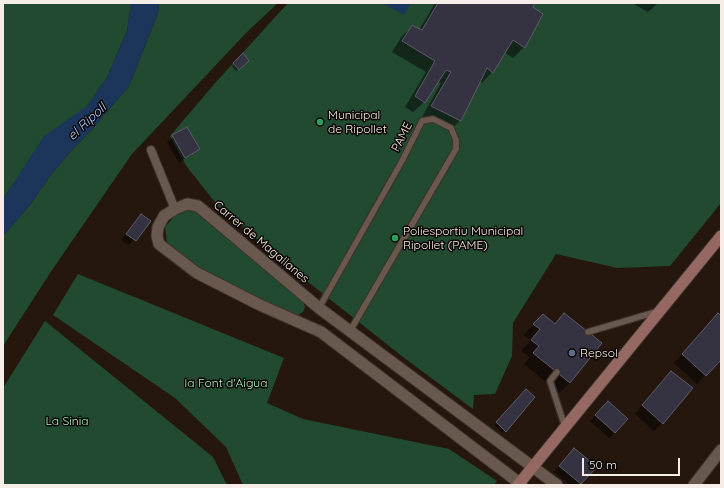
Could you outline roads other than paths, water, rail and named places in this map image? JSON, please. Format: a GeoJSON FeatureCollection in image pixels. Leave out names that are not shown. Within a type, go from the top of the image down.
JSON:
{"type":"FeatureCollection","features":[{"type":"Feature","properties":{"kind":"main road"},"geometry":{"type":"LineString","coordinates":[[520,484],[533,466],[721,236]]}},
{"type":"Feature","properties":{"kind":"street"},"geometry":{"type":"LineString","coordinates":[[151,150],[175,209],[164,216],[158,227],[157,236],[159,244],[197,273],[260,305],[321,332],[520,484]]}},
{"type":"Feature","properties":{"kind":"street","name":"Carrer de Magallanes"},"geometry":{"type":"LineString","coordinates":[[175,209],[187,204],[198,206],[319,308],[557,485]]}},
{"type":"Feature","properties":{"kind":"street"},"geometry":{"type":"LineString","coordinates":[[694,485],[721,450]]}},
{"type":"Feature","properties":{"kind":"lane","name":"PAME"},"geometry":{"type":"LineString","coordinates":[[319,308],[402,161],[422,121],[434,119],[450,128],[456,140],[456,149],[350,331]]}},
{"type":"Feature","properties":{"kind":"lane"},"geometry":{"type":"LineString","coordinates":[[588,332],[661,310]]}},
{"type":"Feature","properties":{"kind":"lane"},"geometry":{"type":"LineString","coordinates":[[557,372],[550,381],[565,428]]}},
{"type":"Feature","properties":{"kind":"water","name":"el Ripoll"},"geometry":{"type":"Polygon","coordinates":[[[131,3],[159,3],[159,5],[158,13],[129,86],[95,126],[70,152],[50,176],[30,205],[3,236],[3,199],[44,136],[87,106],[107,77],[127,31],[131,3]]]}},
{"type":"Feature","properties":{"kind":"water"},"geometry":{"type":"Polygon","coordinates":[[[382,3],[411,3],[404,15],[382,3]]]}},
{"type":"Feature","properties":{"kind":"place","name":"Municipal de Ripollet"},"geometry":{"type":"Point","coordinates":[320,122]}},
{"type":"Feature","properties":{"kind":"place","name":"Poliesportiu Municipal Ripollet (PAME)"},"geometry":{"type":"Point","coordinates":[395,238]}},
{"type":"Feature","properties":{"kind":"place","name":"Repsol"},"geometry":{"type":"Point","coordinates":[572,353]}},
{"type":"Feature","properties":{"kind":"park label","name":"la Font d'Aigua"},"geometry":{"type":"Point","coordinates":[226,383]}},
{"type":"Feature","properties":{"kind":"park label","name":"La Sinia"},"geometry":{"type":"Point","coordinates":[67,421]}}]}
